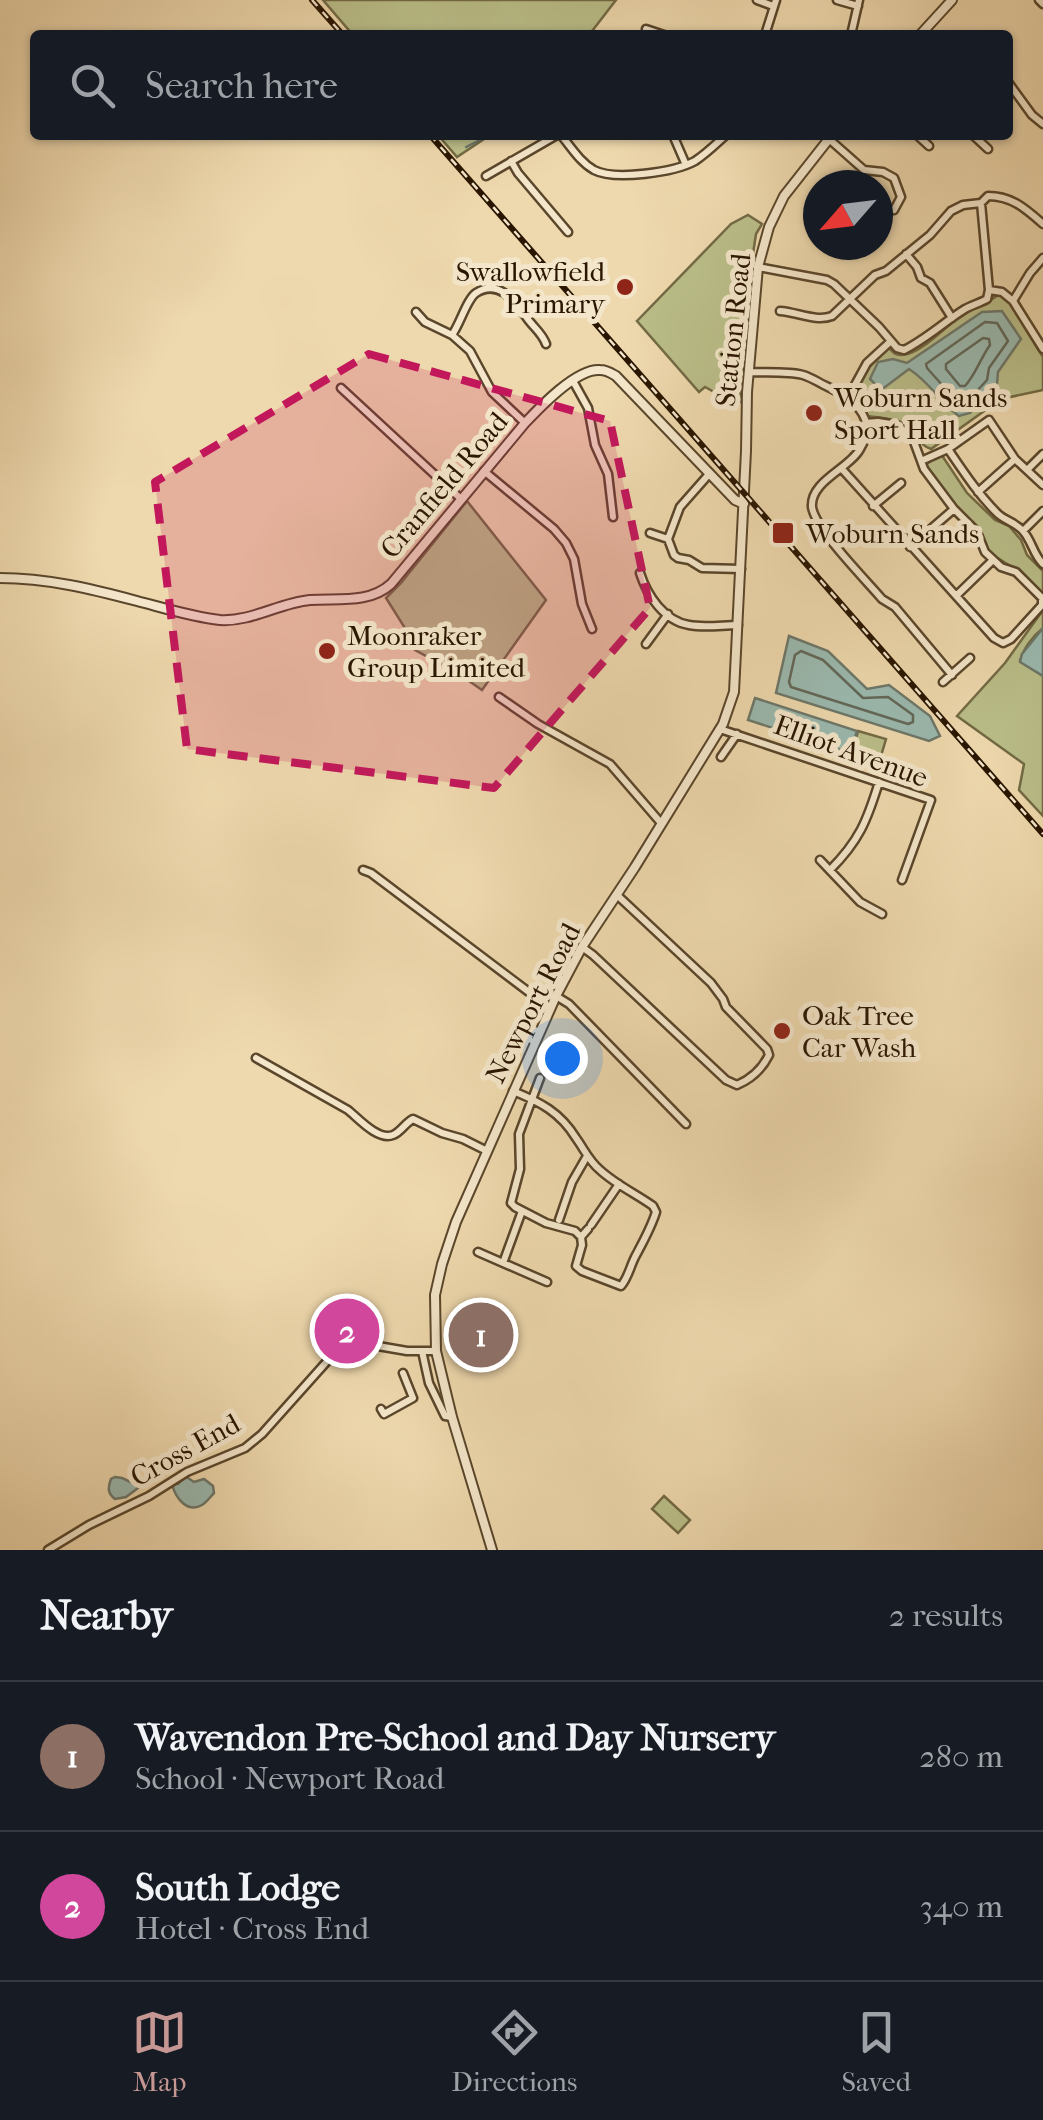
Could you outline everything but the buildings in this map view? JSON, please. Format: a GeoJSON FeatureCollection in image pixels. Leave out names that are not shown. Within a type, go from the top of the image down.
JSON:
{"type":"FeatureCollection","features":[{"type":"Feature","properties":{"kind":"street"},"geometry":{"type":"LineString","coordinates":[[756,0],[774,3],[766,30]]}},
{"type":"Feature","properties":{"kind":"street"},"geometry":{"type":"LineString","coordinates":[[837,0],[858,3],[851,30]]}},
{"type":"Feature","properties":{"kind":"street"},"geometry":{"type":"LineString","coordinates":[[925,30],[952,0]]}},
{"type":"Feature","properties":{"kind":"street"},"geometry":{"type":"LineString","coordinates":[[1013,89],[1043,124]]}},
{"type":"Feature","properties":{"kind":"street"},"geometry":{"type":"LineString","coordinates":[[486,176],[550,140]]}},
{"type":"Feature","properties":{"kind":"street"},"geometry":{"type":"LineString","coordinates":[[564,140],[588,166],[607,174],[662,171],[686,165],[720,140]]}},
{"type":"Feature","properties":{"kind":"street"},"geometry":{"type":"LineString","coordinates":[[675,140],[686,165]]}},
{"type":"Feature","properties":{"kind":"street","name":"Station Road"},"geometry":{"type":"LineString","coordinates":[[744,491],[748,372],[758,267],[769,227],[784,196],[828,140]]}},
{"type":"Feature","properties":{"kind":"street"},"geometry":{"type":"LineString","coordinates":[[833,140],[864,170],[884,172],[894,178],[901,197],[894,210]]}},
{"type":"Feature","properties":{"kind":"street"},"geometry":{"type":"LineString","coordinates":[[922,140],[928,146]]}},
{"type":"Feature","properties":{"kind":"street"},"geometry":{"type":"LineString","coordinates":[[978,140],[988,150]]}},
{"type":"Feature","properties":{"kind":"street"},"geometry":{"type":"LineString","coordinates":[[512,162],[568,232]]}},
{"type":"Feature","properties":{"kind":"street"},"geometry":{"type":"LineString","coordinates":[[780,312],[824,319],[832,316],[874,276],[886,271],[930,235],[951,211],[982,203],[988,196],[1002,196],[1022,206],[1043,224]]}},
{"type":"Feature","properties":{"kind":"street"},"geometry":{"type":"LineString","coordinates":[[758,267],[826,280],[851,299],[896,348],[904,350],[987,299],[982,203]]}},
{"type":"Feature","properties":{"kind":"street"},"geometry":{"type":"LineString","coordinates":[[906,254],[952,318]]}},
{"type":"Feature","properties":{"kind":"street"},"geometry":{"type":"LineString","coordinates":[[1013,301],[1043,258]]}},
{"type":"Feature","properties":{"kind":"street"},"geometry":{"type":"LineString","coordinates":[[483,276],[489,288]]}},
{"type":"Feature","properties":{"kind":"street"},"geometry":{"type":"LineString","coordinates":[[452,335],[468,300],[489,288],[514,300],[546,344]]}},
{"type":"Feature","properties":{"kind":"street"},"geometry":{"type":"LineString","coordinates":[[988,290],[1002,292],[1013,301],[1042,343]]}},
{"type":"Feature","properties":{"kind":"street"},"geometry":{"type":"LineString","coordinates":[[416,312],[424,322],[452,335],[470,351],[492,392],[525,423]]}},
{"type":"Feature","properties":{"kind":"street"},"geometry":{"type":"LineString","coordinates":[[849,396],[867,363],[891,341]]}},
{"type":"Feature","properties":{"kind":"street"},"geometry":{"type":"LineString","coordinates":[[613,517],[608,474],[595,445],[588,408],[573,381],[591,370],[616,376],[735,500],[744,504]]}},
{"type":"Feature","properties":{"kind":"street"},"geometry":{"type":"LineString","coordinates":[[748,372],[802,375],[849,396],[858,406],[865,423],[862,448],[817,488],[812,503],[816,518],[882,599],[894,607],[952,674]]}},
{"type":"Feature","properties":{"kind":"street","name":"Cranfield Road"},"geometry":{"type":"LineString","coordinates":[[0,578],[58,583],[222,620],[238,619],[284,604],[359,598],[382,592],[525,423],[573,381]]}},
{"type":"Feature","properties":{"kind":"street"},"geometry":{"type":"LineString","coordinates":[[341,388],[462,500]]}},
{"type":"Feature","properties":{"kind":"street"},"geometry":{"type":"LineString","coordinates":[[921,461],[948,449],[989,420],[1015,459],[1043,485]]}},
{"type":"Feature","properties":{"kind":"street"},"geometry":{"type":"LineString","coordinates":[[842,469],[994,638],[1003,643],[1012,639],[1042,604],[1042,598],[1016,572],[1001,567],[985,552],[976,532],[924,469],[913,439],[897,425],[865,423]]}},
{"type":"Feature","properties":{"kind":"street"},"geometry":{"type":"LineString","coordinates":[[948,449],[1001,518],[1014,522],[1028,536],[1034,555],[1043,564]]}},
{"type":"Feature","properties":{"kind":"street"},"geometry":{"type":"LineString","coordinates":[[1028,470],[1043,454]]}},
{"type":"Feature","properties":{"kind":"street"},"geometry":{"type":"LineString","coordinates":[[978,492],[1015,459]]}},
{"type":"Feature","properties":{"kind":"street"},"geometry":{"type":"LineString","coordinates":[[484,471],[566,542],[592,629]]}},
{"type":"Feature","properties":{"kind":"street"},"geometry":{"type":"LineString","coordinates":[[710,473],[680,508],[668,538],[678,558],[702,568],[741,569]]}},
{"type":"Feature","properties":{"kind":"street"},"geometry":{"type":"LineString","coordinates":[[873,506],[901,483]]}},
{"type":"Feature","properties":{"kind":"street","name":"Newport Road"},"geometry":{"type":"LineString","coordinates":[[492,1550],[436,1351],[434,1312],[438,1275],[486,1151],[556,996],[582,947],[720,729],[734,692],[744,491]]}},
{"type":"Feature","properties":{"kind":"street"},"geometry":{"type":"LineString","coordinates":[[910,548],[954,508]]}},
{"type":"Feature","properties":{"kind":"street"},"geometry":{"type":"LineString","coordinates":[[1023,531],[1043,511]]}},
{"type":"Feature","properties":{"kind":"street"},"geometry":{"type":"LineString","coordinates":[[650,533],[668,538]]}},
{"type":"Feature","properties":{"kind":"street"},"geometry":{"type":"LineString","coordinates":[[957,595],[993,560]]}},
{"type":"Feature","properties":{"kind":"street"},"geometry":{"type":"LineString","coordinates":[[640,573],[646,591],[676,621],[688,625],[738,626]]}},
{"type":"Feature","properties":{"kind":"street"},"geometry":{"type":"LineString","coordinates":[[646,644],[668,614]]}},
{"type":"Feature","properties":{"kind":"street"},"geometry":{"type":"LineString","coordinates":[[943,682],[970,658]]}},
{"type":"Feature","properties":{"kind":"street"},"geometry":{"type":"LineString","coordinates":[[499,697],[610,764],[661,823]]}},
{"type":"Feature","properties":{"kind":"street","name":"Elliot Avenue"},"geometry":{"type":"LineString","coordinates":[[720,729],[931,800],[902,880]]}},
{"type":"Feature","properties":{"kind":"street","name":"Elliot Avenue"},"geometry":{"type":"LineString","coordinates":[[721,757],[736,734]]}},
{"type":"Feature","properties":{"kind":"street"},"geometry":{"type":"LineString","coordinates":[[830,870],[849,851],[866,822],[880,782]]}},
{"type":"Feature","properties":{"kind":"street"},"geometry":{"type":"LineString","coordinates":[[820,860],[860,902],[882,914]]}},
{"type":"Feature","properties":{"kind":"street"},"geometry":{"type":"LineString","coordinates":[[363,870],[550,1008]]}},
{"type":"Feature","properties":{"kind":"street"},"geometry":{"type":"LineString","coordinates":[[582,947],[726,1080],[737,1085],[765,1063],[767,1048],[726,1007],[710,983],[618,895]]}},
{"type":"Feature","properties":{"kind":"street"},"geometry":{"type":"LineString","coordinates":[[556,996],[569,1004],[686,1124]]}},
{"type":"Feature","properties":{"kind":"street"},"geometry":{"type":"LineString","coordinates":[[256,1058],[348,1110],[383,1135],[396,1133],[413,1119],[486,1151]]}},
{"type":"Feature","properties":{"kind":"street"},"geometry":{"type":"LineString","coordinates":[[513,1092],[531,1099],[544,1104],[574,1134],[600,1171],[653,1206],[656,1212],[621,1286],[576,1266],[582,1244],[576,1231],[546,1223],[513,1206],[511,1200],[520,1170],[518,1134],[531,1099],[540,1078]]}},
{"type":"Feature","properties":{"kind":"street"},"geometry":{"type":"LineString","coordinates":[[559,1220],[572,1182],[587,1156]]}},
{"type":"Feature","properties":{"kind":"street"},"geometry":{"type":"LineString","coordinates":[[581,1237],[619,1184]]}},
{"type":"Feature","properties":{"kind":"street"},"geometry":{"type":"LineString","coordinates":[[503,1263],[522,1211]]}},
{"type":"Feature","properties":{"kind":"street"},"geometry":{"type":"LineString","coordinates":[[478,1252],[547,1282]]}},
{"type":"Feature","properties":{"kind":"street","name":"Cross End"},"geometry":{"type":"LineString","coordinates":[[48,1550],[187,1472],[245,1448],[338,1349],[349,1343],[436,1351]]}},
{"type":"Feature","properties":{"kind":"street"},"geometry":{"type":"LineString","coordinates":[[422,1351],[434,1397],[445,1416],[452,1416]]}},
{"type":"Feature","properties":{"kind":"street"},"geometry":{"type":"LineString","coordinates":[[381,1409],[384,1414],[413,1398],[402,1373]]}},
{"type":"Feature","properties":{"kind":"highlighted area"},"geometry":{"type":"Polygon","coordinates":[[[369,354],[610,421],[650,608],[494,788],[187,749],[155,482],[369,354]]]}},
{"type":"Feature","properties":{"kind":"green space"},"geometry":{"type":"Polygon","coordinates":[[[323,0],[616,0],[593,30],[349,30],[323,0]]]}},
{"type":"Feature","properties":{"kind":"green space"},"geometry":{"type":"Polygon","coordinates":[[[442,140],[482,140],[457,157],[442,140]]]}},
{"type":"Feature","properties":{"kind":"green space"},"geometry":{"type":"Polygon","coordinates":[[[748,215],[762,224],[756,234],[749,280],[740,402],[733,402],[732,394],[716,393],[705,387],[699,392],[637,321],[731,224],[748,215]]]}},
{"type":"Feature","properties":{"kind":"green space"},"geometry":{"type":"Polygon","coordinates":[[[999,294],[1006,296],[1043,357],[1043,390],[1001,399],[931,449],[904,424],[866,416],[853,395],[866,371],[888,347],[897,354],[910,353],[970,309],[999,294]]]}},
{"type":"Feature","properties":{"kind":"green space"},"geometry":{"type":"Polygon","coordinates":[[[941,454],[967,493],[1021,540],[1027,555],[1043,571],[1043,594],[988,552],[934,480],[925,465],[941,454]]]}},
{"type":"Feature","properties":{"kind":"green space"},"geometry":{"type":"Polygon","coordinates":[[[467,501],[546,600],[482,690],[415,650],[386,598],[467,501]]]}},
{"type":"Feature","properties":{"kind":"green space"},"geometry":{"type":"Polygon","coordinates":[[[1043,610],[1043,628],[1020,661],[1043,676],[1043,816],[1019,790],[1024,764],[957,716],[1005,663],[1043,610]]]}},
{"type":"Feature","properties":{"kind":"green space"},"geometry":{"type":"Polygon","coordinates":[[[858,731],[886,739],[878,766],[851,758],[858,731]]]}},
{"type":"Feature","properties":{"kind":"green space"},"geometry":{"type":"Polygon","coordinates":[[[664,1496],[690,1520],[678,1533],[652,1509],[664,1496]]]}},
{"type":"Feature","properties":{"kind":"water"},"geometry":{"type":"Polygon","coordinates":[[[1002,311],[1021,339],[998,372],[997,384],[970,413],[959,416],[909,369],[881,390],[870,379],[878,362],[893,359],[907,363],[982,312],[1002,311]]]}},
{"type":"Feature","properties":{"kind":"water"},"geometry":{"type":"Polygon","coordinates":[[[1043,628],[1043,676],[1020,662],[1043,628]]]}},
{"type":"Feature","properties":{"kind":"water"},"geometry":{"type":"Polygon","coordinates":[[[789,636],[828,651],[867,689],[889,685],[930,716],[940,736],[929,741],[776,693],[789,636]]]}},
{"type":"Feature","properties":{"kind":"water"},"geometry":{"type":"Polygon","coordinates":[[[755,698],[857,731],[850,753],[748,720],[755,698]]]}},
{"type":"Feature","properties":{"kind":"water"},"geometry":{"type":"Polygon","coordinates":[[[185,1476],[194,1482],[204,1479],[213,1486],[214,1493],[202,1505],[187,1506],[179,1499],[172,1484],[178,1484],[185,1476]]]}},
{"type":"Feature","properties":{"kind":"water"},"geometry":{"type":"Polygon","coordinates":[[[115,1477],[138,1488],[115,1499],[109,1487],[115,1477]]]}},
{"type":"Feature","properties":{"kind":"waterway"},"geometry":{"type":"LineString","coordinates":[[466,147],[480,140]]}},
{"type":"Feature","properties":{"kind":"railway"},"geometry":{"type":"LineString","coordinates":[[312,0],[339,30]]}},
{"type":"Feature","properties":{"kind":"railway"},"geometry":{"type":"LineString","coordinates":[[434,140],[1043,834]]}},
{"type":"Feature","properties":{"kind":"place","name":"Swallowfield Primary"},"geometry":{"type":"Point","coordinates":[625,287]}},
{"type":"Feature","properties":{"kind":"place","name":"Woburn Sands Sport Hall"},"geometry":{"type":"Point","coordinates":[814,413]}},
{"type":"Feature","properties":{"kind":"place","name":"Woburn Sands"},"geometry":{"type":"Point","coordinates":[783,533]}},
{"type":"Feature","properties":{"kind":"place","name":"Moonraker Group Limited"},"geometry":{"type":"Point","coordinates":[327,651]}},
{"type":"Feature","properties":{"kind":"place","name":"Oak Tree Car Wash"},"geometry":{"type":"Point","coordinates":[782,1031]}},
{"type":"Feature","properties":{"kind":"place","name":"South Lodge"},"geometry":{"type":"Point","coordinates":[347,1331]}},
{"type":"Feature","properties":{"kind":"place","name":"Wavendon Pre-School and Day Nursery"},"geometry":{"type":"Point","coordinates":[481,1335]}}]}
